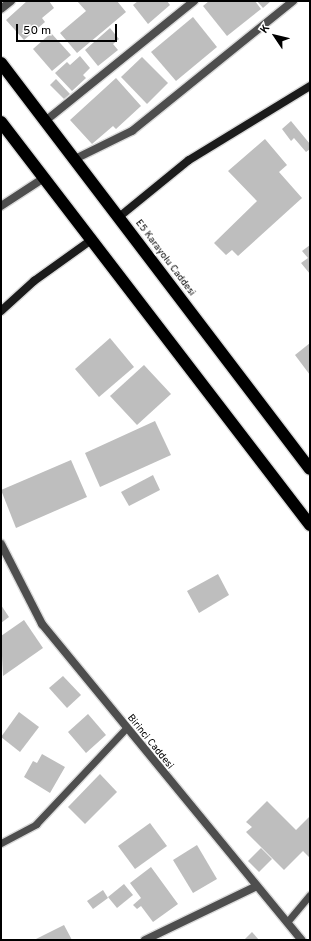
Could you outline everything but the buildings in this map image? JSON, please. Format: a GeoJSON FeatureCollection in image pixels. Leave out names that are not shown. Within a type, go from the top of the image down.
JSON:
{"type":"FeatureCollection","features":[{"type":"Feature","properties":{"kind":"highway","name":"E5 Karayolu Caddesi"},"geometry":{"type":"LineString","coordinates":[[1,62],[44,122],[75,159],[310,469]]}},
{"type":"Feature","properties":{"kind":"highway"},"geometry":{"type":"LineString","coordinates":[[1,122],[310,525]]}},
{"type":"Feature","properties":{"kind":"street"},"geometry":{"type":"LineString","coordinates":[[1,9],[11,1]]}},
{"type":"Feature","properties":{"kind":"street"},"geometry":{"type":"LineString","coordinates":[[44,122],[194,1]]}},
{"type":"Feature","properties":{"kind":"street"},"geometry":{"type":"LineString","coordinates":[[75,159],[132,131],[293,1]]}},
{"type":"Feature","properties":{"kind":"street"},"geometry":{"type":"LineString","coordinates":[[119,217],[189,160],[244,129],[310,86]]}},
{"type":"Feature","properties":{"kind":"street"},"geometry":{"type":"LineString","coordinates":[[1,206],[44,178]]}},
{"type":"Feature","properties":{"kind":"street"},"geometry":{"type":"LineString","coordinates":[[1,312],[34,281],[91,240]]}},
{"type":"Feature","properties":{"kind":"street","name":"Birinci Caddesi"},"geometry":{"type":"LineString","coordinates":[[1,544],[42,624],[126,728],[302,940]]}},
{"type":"Feature","properties":{"kind":"street"},"geometry":{"type":"LineString","coordinates":[[144,940],[257,886]]}},
{"type":"Feature","properties":{"kind":"lane"},"geometry":{"type":"LineString","coordinates":[[1,843],[36,824],[126,728]]}},
{"type":"Feature","properties":{"kind":"lane"},"geometry":{"type":"LineString","coordinates":[[287,922],[310,896]]}}]}
